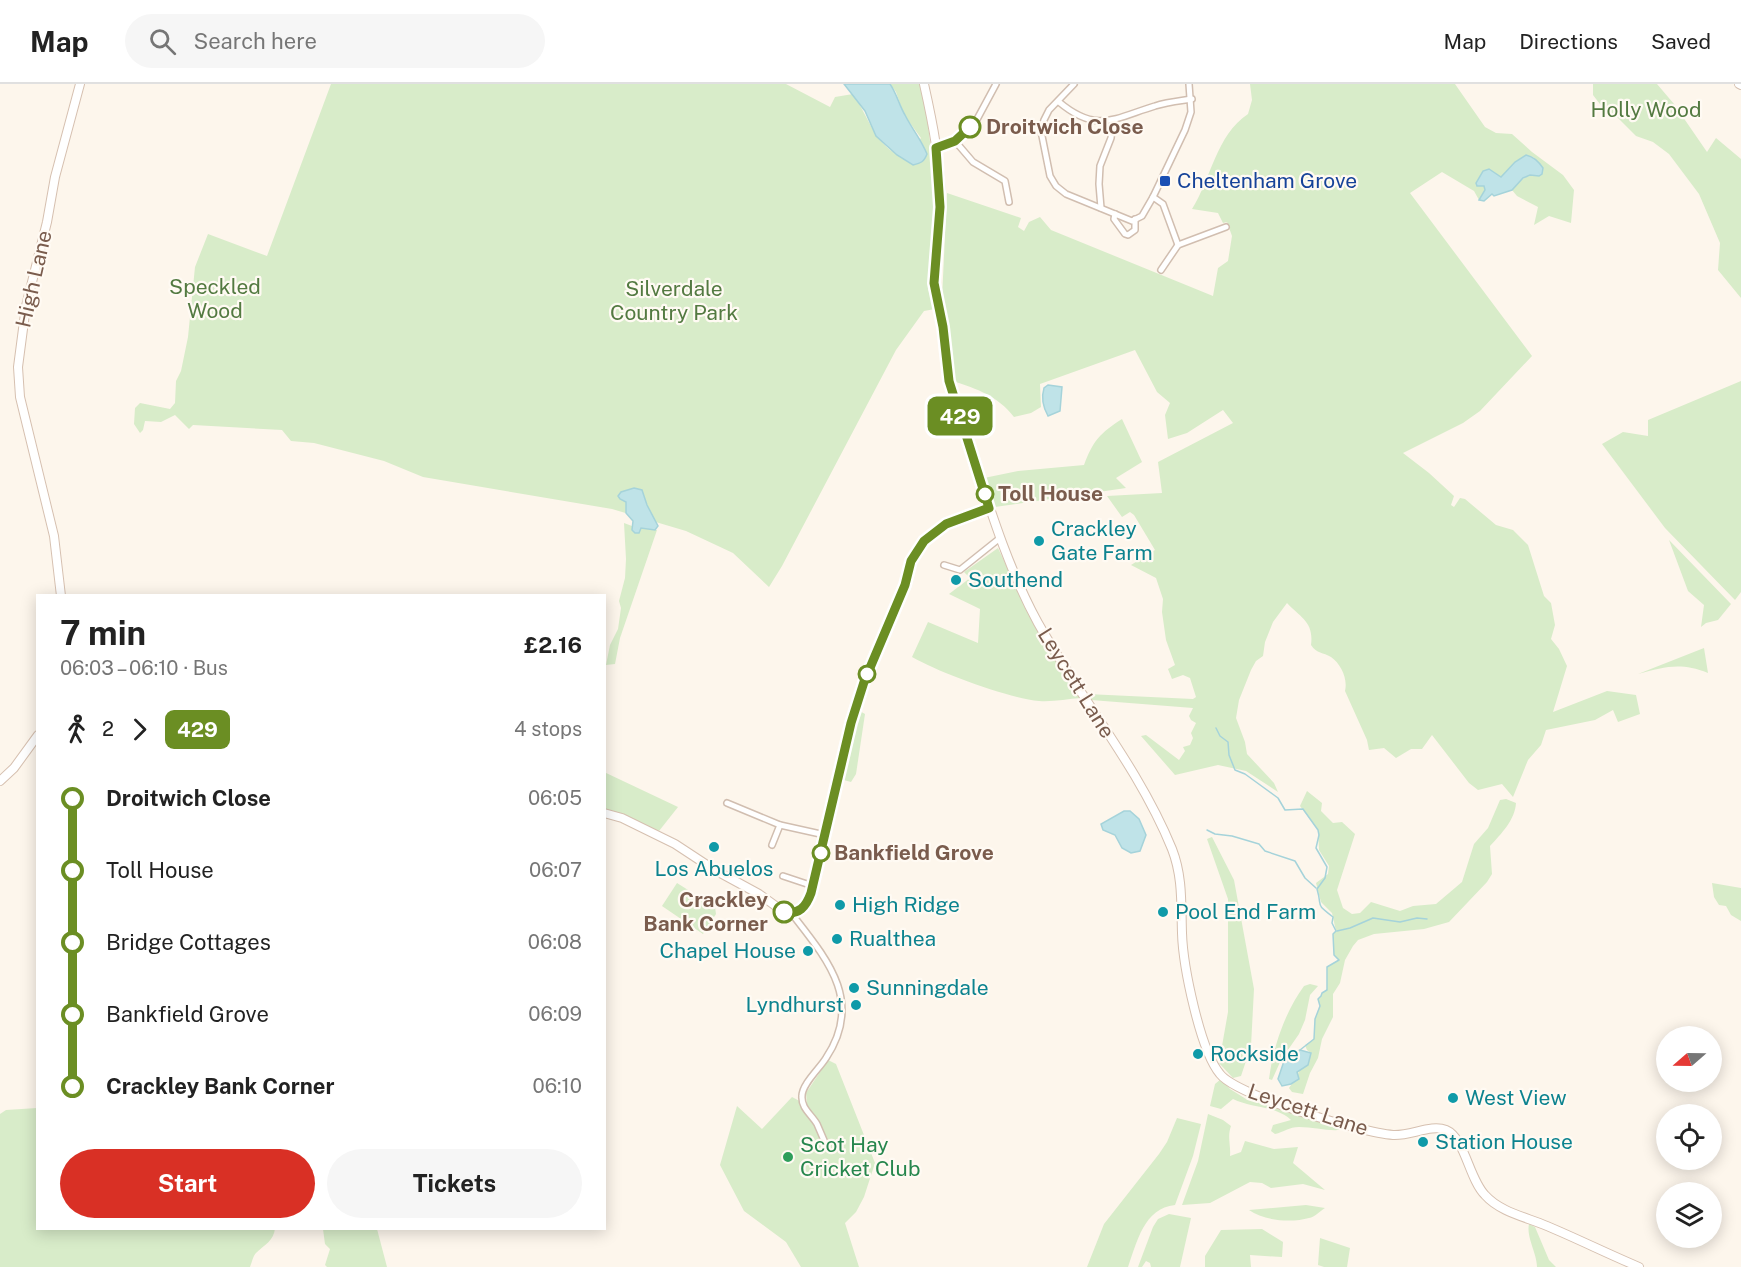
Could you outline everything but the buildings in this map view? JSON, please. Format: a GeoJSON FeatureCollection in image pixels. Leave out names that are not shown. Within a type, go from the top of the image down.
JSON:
{"type":"FeatureCollection","features":[{"type":"Feature","properties":{"kind":"street","name":"High Lane"},"geometry":{"type":"LineString","coordinates":[[61,594],[57,556],[20,396],[19,349],[26,306],[47,222],[55,177],[80,84]]}},
{"type":"Feature","properties":{"kind":"street","name":"Leycett Lane"},"geometry":{"type":"LineString","coordinates":[[924,84],[936,148],[940,207],[934,283],[943,327],[949,381],[989,509],[1039,623],[1146,794],[1173,850],[1182,890],[1182,935],[1188,982],[1204,1039],[1220,1075],[1231,1084],[1256,1096],[1366,1131],[1405,1136],[1438,1128],[1452,1133],[1458,1141],[1476,1186],[1492,1202],[1639,1267]]}},
{"type":"Feature","properties":{"kind":"street"},"geometry":{"type":"LineString","coordinates":[[936,148],[955,141],[975,123],[996,84]]}},
{"type":"Feature","properties":{"kind":"street"},"geometry":{"type":"LineString","coordinates":[[1074,84],[1049,110],[1041,130],[1050,176],[1056,186],[1066,194],[1133,220],[1142,216],[1153,197],[1185,130],[1191,112],[1192,99],[1189,84]]}},
{"type":"Feature","properties":{"kind":"street"},"geometry":{"type":"LineString","coordinates":[[1059,102],[1086,119],[1113,121],[1152,106],[1192,99]]}},
{"type":"Feature","properties":{"kind":"street"},"geometry":{"type":"LineString","coordinates":[[1101,207],[1100,166],[1111,138],[1113,121]]}},
{"type":"Feature","properties":{"kind":"street"},"geometry":{"type":"LineString","coordinates":[[955,141],[973,162],[1005,181],[1009,202]]}},
{"type":"Feature","properties":{"kind":"street"},"geometry":{"type":"LineString","coordinates":[[1153,197],[1163,204],[1178,245]]}},
{"type":"Feature","properties":{"kind":"street"},"geometry":{"type":"LineString","coordinates":[[1115,214],[1114,219],[1128,235],[1135,230],[1133,220]]}},
{"type":"Feature","properties":{"kind":"street"},"geometry":{"type":"LineString","coordinates":[[1161,270],[1178,245],[1226,227]]}},
{"type":"Feature","properties":{"kind":"street"},"geometry":{"type":"LineString","coordinates":[[788,913],[800,911],[807,904],[838,774],[864,682],[905,585],[911,561],[924,541],[946,524],[989,509]]}},
{"type":"Feature","properties":{"kind":"street"},"geometry":{"type":"LineString","coordinates":[[944,565],[960,570],[1000,538]]}},
{"type":"Feature","properties":{"kind":"street"},"geometry":{"type":"LineString","coordinates":[[0,781],[14,768],[36,738]]}},
{"type":"Feature","properties":{"kind":"street"},"geometry":{"type":"LineString","coordinates":[[727,803],[780,825],[825,835]]}},
{"type":"Feature","properties":{"kind":"street"},"geometry":{"type":"LineString","coordinates":[[606,814],[622,818],[675,844],[713,870],[759,894],[788,913],[821,951],[832,969],[841,993],[843,1014],[841,1028],[826,1059],[814,1072],[801,1094],[803,1107],[816,1122],[826,1145]]}},
{"type":"Feature","properties":{"kind":"street"},"geometry":{"type":"LineString","coordinates":[[772,845],[780,825]]}},
{"type":"Feature","properties":{"kind":"street"},"geometry":{"type":"LineString","coordinates":[[783,876],[813,886]]}},
{"type":"Feature","properties":{"kind":"green space","name":"Silverdale Country Park"},"geometry":{"type":"Polygon","coordinates":[[[331,84],[786,84],[830,107],[835,97],[853,94],[879,139],[894,153],[904,158],[921,138],[904,115],[896,92],[890,84],[920,84],[927,115],[935,186],[928,289],[935,309],[924,311],[896,350],[769,587],[733,553],[686,531],[612,509],[423,477],[384,461],[314,443],[291,441],[282,430],[193,425],[189,429],[175,415],[161,422],[145,421],[140,433],[134,424],[135,408],[140,403],[170,409],[175,403],[176,381],[181,371],[188,337],[195,267],[208,234],[267,256],[331,84]]]}},
{"type":"Feature","properties":{"kind":"green space"},"geometry":{"type":"Polygon","coordinates":[[[1250,84],[1455,84],[1485,127],[1496,133],[1512,134],[1563,175],[1574,190],[1571,223],[1549,216],[1534,225],[1538,207],[1517,196],[1512,190],[1527,177],[1539,176],[1543,168],[1533,157],[1526,155],[1515,162],[1501,177],[1484,186],[1485,190],[1479,200],[1474,191],[1442,172],[1410,193],[1532,356],[1480,411],[1463,423],[1403,453],[1454,496],[1451,505],[1454,507],[1460,498],[1465,499],[1496,525],[1513,530],[1528,545],[1544,596],[1551,603],[1555,625],[1551,639],[1567,666],[1553,712],[1607,691],[1636,695],[1640,714],[1618,722],[1613,710],[1595,720],[1546,730],[1541,745],[1528,760],[1513,797],[1502,784],[1478,790],[1469,783],[1432,735],[1422,749],[1411,749],[1396,758],[1384,748],[1369,750],[1367,740],[1345,691],[1345,677],[1341,668],[1331,657],[1313,648],[1308,626],[1287,603],[1273,622],[1265,642],[1263,656],[1256,661],[1251,670],[1239,700],[1236,718],[1247,754],[1274,783],[1278,792],[1246,771],[1218,765],[1175,775],[1141,736],[1146,735],[1179,760],[1185,751],[1183,747],[1190,745],[1193,738],[1191,733],[1196,723],[1189,716],[1193,708],[1091,700],[1087,694],[1193,699],[1196,697],[1190,678],[1183,675],[1172,679],[1168,669],[1175,665],[1166,640],[1162,612],[1163,599],[1156,578],[1131,565],[1155,550],[1134,515],[1130,512],[1122,517],[1107,496],[1162,493],[1158,462],[1233,423],[1223,410],[1187,433],[1168,439],[1165,415],[1170,403],[1157,392],[1135,350],[1040,384],[1041,407],[1031,413],[1014,417],[994,398],[953,381],[942,298],[947,193],[1021,218],[1018,227],[1024,231],[1029,222],[1040,217],[1051,230],[1213,296],[1218,268],[1228,261],[1232,236],[1227,222],[1223,223],[1218,213],[1192,209],[1228,133],[1248,114],[1252,100],[1250,84]]]}},
{"type":"Feature","properties":{"kind":"green space","name":"Holly Wood"},"geometry":{"type":"Polygon","coordinates":[[[1593,84],[1657,84],[1674,104],[1707,152],[1716,138],[1741,159],[1741,298],[1718,270],[1720,243],[1699,194],[1669,154],[1653,142],[1636,136],[1616,116],[1603,108],[1593,95],[1593,84]]]}},
{"type":"Feature","properties":{"kind":"green space"},"geometry":{"type":"Polygon","coordinates":[[[1741,381],[1741,592],[1735,600],[1665,528],[1602,444],[1623,432],[1648,436],[1648,420],[1741,381]]]}},
{"type":"Feature","properties":{"kind":"green space"},"geometry":{"type":"Polygon","coordinates":[[[1122,419],[1142,462],[1116,478],[1126,488],[995,507],[993,505],[984,478],[1018,471],[1084,465],[1098,438],[1122,419]]]}},
{"type":"Feature","properties":{"kind":"green space"},"geometry":{"type":"Polygon","coordinates":[[[624,523],[632,526],[632,530],[641,528],[657,530],[620,638],[615,664],[606,665],[610,645],[618,629],[621,608],[619,601],[625,578],[624,523]]]}},
{"type":"Feature","properties":{"kind":"green space"},"geometry":{"type":"Polygon","coordinates":[[[1669,540],[1731,604],[1718,620],[1701,627],[1704,605],[1688,591],[1669,540]]]}},
{"type":"Feature","properties":{"kind":"green space"},"geometry":{"type":"Polygon","coordinates":[[[998,548],[1019,593],[1081,698],[1055,701],[1026,699],[956,677],[912,657],[928,622],[978,643],[980,609],[949,594],[970,578],[964,572],[998,548]]]}},
{"type":"Feature","properties":{"kind":"green space"},"geometry":{"type":"Polygon","coordinates":[[[1704,648],[1708,673],[1673,667],[1638,674],[1704,648]]]}},
{"type":"Feature","properties":{"kind":"green space"},"geometry":{"type":"Polygon","coordinates":[[[858,710],[865,714],[856,774],[851,782],[840,779],[858,710]]]}},
{"type":"Feature","properties":{"kind":"green space"},"geometry":{"type":"Polygon","coordinates":[[[606,773],[678,807],[659,831],[606,810],[606,773]]]}},
{"type":"Feature","properties":{"kind":"green space"},"geometry":{"type":"Polygon","coordinates":[[[1307,791],[1322,803],[1321,811],[1333,823],[1342,822],[1355,834],[1337,890],[1343,908],[1352,914],[1360,913],[1371,902],[1400,911],[1413,906],[1436,904],[1462,882],[1474,844],[1488,828],[1500,800],[1506,799],[1516,803],[1510,821],[1490,846],[1492,874],[1449,922],[1424,929],[1374,934],[1358,940],[1353,946],[1345,960],[1340,983],[1333,994],[1333,1017],[1322,1039],[1318,1058],[1303,1094],[1292,1092],[1289,1088],[1299,1070],[1308,1065],[1311,1053],[1305,1045],[1314,1039],[1315,1019],[1320,1006],[1318,999],[1327,989],[1327,967],[1338,960],[1334,955],[1333,934],[1336,931],[1332,913],[1321,902],[1316,883],[1328,874],[1329,866],[1319,850],[1318,830],[1300,806],[1307,791]]]}},
{"type":"Feature","properties":{"kind":"green space"},"geometry":{"type":"Polygon","coordinates":[[[1212,837],[1234,880],[1254,989],[1251,1046],[1241,1076],[1233,1078],[1219,1063],[1228,1012],[1228,899],[1207,839],[1212,837]]]}},
{"type":"Feature","properties":{"kind":"green space"},"geometry":{"type":"Polygon","coordinates":[[[677,883],[715,907],[716,914],[703,934],[662,906],[677,883]]]}},
{"type":"Feature","properties":{"kind":"green space"},"geometry":{"type":"Polygon","coordinates":[[[1712,883],[1741,888],[1741,921],[1731,915],[1726,906],[1719,905],[1714,897],[1712,883]]]}},
{"type":"Feature","properties":{"kind":"green space"},"geometry":{"type":"Polygon","coordinates":[[[1310,984],[1318,986],[1310,995],[1305,1020],[1299,1034],[1281,1060],[1272,1080],[1269,1079],[1273,1055],[1286,1018],[1304,986],[1310,984]]]}},
{"type":"Feature","properties":{"kind":"green space"},"geometry":{"type":"Polygon","coordinates":[[[828,1060],[836,1064],[875,1163],[864,1197],[856,1212],[845,1223],[859,1267],[801,1267],[786,1242],[744,1211],[720,1165],[737,1106],[762,1129],[792,1097],[807,1105],[806,1093],[828,1060]]]}},
{"type":"Feature","properties":{"kind":"green space"},"geometry":{"type":"Polygon","coordinates":[[[1221,1079],[1230,1089],[1246,1099],[1342,1128],[1335,1130],[1295,1127],[1275,1134],[1271,1131],[1273,1125],[1291,1120],[1279,1112],[1233,1099],[1221,1109],[1210,1106],[1215,1084],[1221,1079]]]}},
{"type":"Feature","properties":{"kind":"green space"},"geometry":{"type":"Polygon","coordinates":[[[36,1108],[36,1230],[274,1230],[273,1236],[255,1254],[250,1267],[0,1267],[0,1114],[6,1110],[36,1108]]]}},
{"type":"Feature","properties":{"kind":"green space"},"geometry":{"type":"Polygon","coordinates":[[[1208,1114],[1231,1126],[1230,1156],[1241,1152],[1245,1141],[1274,1149],[1298,1147],[1293,1163],[1325,1190],[1303,1184],[1271,1188],[1262,1183],[1250,1182],[1210,1203],[1182,1205],[1198,1161],[1208,1114]]]}},
{"type":"Feature","properties":{"kind":"green space"},"geometry":{"type":"Polygon","coordinates":[[[1177,1118],[1201,1124],[1193,1156],[1175,1205],[1156,1212],[1149,1219],[1139,1237],[1128,1267],[1087,1267],[1104,1224],[1159,1154],[1177,1118]]]}},
{"type":"Feature","properties":{"kind":"green space"},"geometry":{"type":"Polygon","coordinates":[[[1306,1205],[1325,1208],[1302,1220],[1270,1219],[1249,1210],[1306,1205]]]}},
{"type":"Feature","properties":{"kind":"green space"},"geometry":{"type":"Polygon","coordinates":[[[1169,1214],[1191,1218],[1180,1267],[1151,1267],[1146,1261],[1142,1267],[1138,1267],[1153,1227],[1158,1219],[1169,1214]]]}},
{"type":"Feature","properties":{"kind":"green space"},"geometry":{"type":"Polygon","coordinates":[[[1529,1224],[1535,1227],[1549,1260],[1556,1267],[1537,1267],[1528,1229],[1529,1224]]]}},
{"type":"Feature","properties":{"kind":"green space"},"geometry":{"type":"Polygon","coordinates":[[[1262,1229],[1283,1242],[1282,1257],[1250,1255],[1251,1267],[1205,1267],[1205,1256],[1221,1230],[1262,1229]]]}},
{"type":"Feature","properties":{"kind":"green space"},"geometry":{"type":"Polygon","coordinates":[[[323,1230],[377,1230],[387,1267],[327,1267],[325,1265],[330,1249],[325,1244],[323,1230]]]}},
{"type":"Feature","properties":{"kind":"green space"},"geometry":{"type":"Polygon","coordinates":[[[1320,1238],[1350,1248],[1347,1267],[1318,1265],[1320,1238]]]}},
{"type":"Feature","properties":{"kind":"water"},"geometry":{"type":"Polygon","coordinates":[[[844,84],[890,84],[927,154],[920,163],[913,165],[897,155],[876,136],[865,111],[844,84]]]}},
{"type":"Feature","properties":{"kind":"water"},"geometry":{"type":"Polygon","coordinates":[[[1526,155],[1539,163],[1543,168],[1542,174],[1530,175],[1523,178],[1512,190],[1494,196],[1492,194],[1484,201],[1479,200],[1485,190],[1484,186],[1477,186],[1476,183],[1483,171],[1489,169],[1501,177],[1515,162],[1526,155]]]}},
{"type":"Feature","properties":{"kind":"water"},"geometry":{"type":"Polygon","coordinates":[[[1048,385],[1062,387],[1060,411],[1048,416],[1043,399],[1044,388],[1048,385]]]}},
{"type":"Feature","properties":{"kind":"water"},"geometry":{"type":"Polygon","coordinates":[[[634,488],[642,490],[658,526],[655,530],[641,528],[639,533],[635,533],[632,530],[633,521],[626,513],[626,502],[618,496],[621,492],[634,488]]]}},
{"type":"Feature","properties":{"kind":"water"},"geometry":{"type":"Polygon","coordinates":[[[1124,811],[1130,811],[1139,819],[1146,835],[1140,851],[1131,853],[1122,848],[1115,835],[1103,830],[1101,824],[1124,811]]]}},
{"type":"Feature","properties":{"kind":"water"},"geometry":{"type":"Polygon","coordinates":[[[1300,1050],[1311,1053],[1308,1065],[1297,1072],[1299,1079],[1282,1086],[1278,1079],[1284,1061],[1291,1058],[1291,1054],[1300,1050]]]}},
{"type":"Feature","properties":{"kind":"waterway"},"geometry":{"type":"LineString","coordinates":[[1216,728],[1220,736],[1228,742],[1229,755],[1235,770],[1245,774],[1278,798],[1285,810],[1303,809],[1318,830],[1316,848],[1327,867],[1325,878],[1317,889],[1321,907],[1333,917],[1332,923],[1336,931],[1333,934],[1334,955],[1339,960],[1327,967],[1327,990],[1318,999],[1320,1006],[1315,1019],[1314,1039],[1300,1050]]}},
{"type":"Feature","properties":{"kind":"waterway"},"geometry":{"type":"LineString","coordinates":[[1207,830],[1259,844],[1265,851],[1295,861],[1305,878],[1316,888]]}},
{"type":"Feature","properties":{"kind":"waterway"},"geometry":{"type":"LineString","coordinates":[[1337,931],[1373,918],[1400,922],[1417,918],[1427,919]]}},
{"type":"Feature","properties":{"kind":"bus line","name":"429"},"geometry":{"type":"LineString","coordinates":[[784,912],[792,914],[800,911],[807,904],[811,893],[851,723],[864,682],[905,585],[911,561],[924,541],[946,524],[989,508],[949,381],[943,327],[934,283],[940,207],[936,148],[955,141],[970,127]]}},
{"type":"Feature","properties":{"kind":"place","name":"Droitwich Close"},"geometry":{"type":"Point","coordinates":[970,127]}},
{"type":"Feature","properties":{"kind":"place","name":"Cheltenham Grove"},"geometry":{"type":"Point","coordinates":[1165,181]}},
{"type":"Feature","properties":{"kind":"place","name":"Toll House"},"geometry":{"type":"Point","coordinates":[985,494]}},
{"type":"Feature","properties":{"kind":"place","name":"Crackley Gate Farm"},"geometry":{"type":"Point","coordinates":[1039,541]}},
{"type":"Feature","properties":{"kind":"place","name":"Southend"},"geometry":{"type":"Point","coordinates":[956,580]}},
{"type":"Feature","properties":{"kind":"place","name":"Los Abuelos"},"geometry":{"type":"Point","coordinates":[714,847]}},
{"type":"Feature","properties":{"kind":"place","name":"Bankfield Grove"},"geometry":{"type":"Point","coordinates":[821,853]}},
{"type":"Feature","properties":{"kind":"place","name":"High Ridge"},"geometry":{"type":"Point","coordinates":[840,905]}},
{"type":"Feature","properties":{"kind":"place","name":"Crackley Bank Corner"},"geometry":{"type":"Point","coordinates":[784,912]}},
{"type":"Feature","properties":{"kind":"place","name":"Pool End Farm"},"geometry":{"type":"Point","coordinates":[1163,912]}},
{"type":"Feature","properties":{"kind":"place","name":"Rualthea"},"geometry":{"type":"Point","coordinates":[837,939]}},
{"type":"Feature","properties":{"kind":"place","name":"Chapel House"},"geometry":{"type":"Point","coordinates":[808,951]}},
{"type":"Feature","properties":{"kind":"place","name":"Sunningdale"},"geometry":{"type":"Point","coordinates":[854,988]}},
{"type":"Feature","properties":{"kind":"place","name":"Lyndhurst"},"geometry":{"type":"Point","coordinates":[856,1005]}},
{"type":"Feature","properties":{"kind":"place","name":"Rockside"},"geometry":{"type":"Point","coordinates":[1198,1054]}},
{"type":"Feature","properties":{"kind":"place","name":"West View"},"geometry":{"type":"Point","coordinates":[1453,1098]}},
{"type":"Feature","properties":{"kind":"place","name":"Station House"},"geometry":{"type":"Point","coordinates":[1423,1142]}},
{"type":"Feature","properties":{"kind":"place","name":"Scot Hay Cricket Club"},"geometry":{"type":"Point","coordinates":[788,1157]}},
{"type":"Feature","properties":{"kind":"park label","name":"Speckled Wood"},"geometry":{"type":"Point","coordinates":[215,299]}}]}
